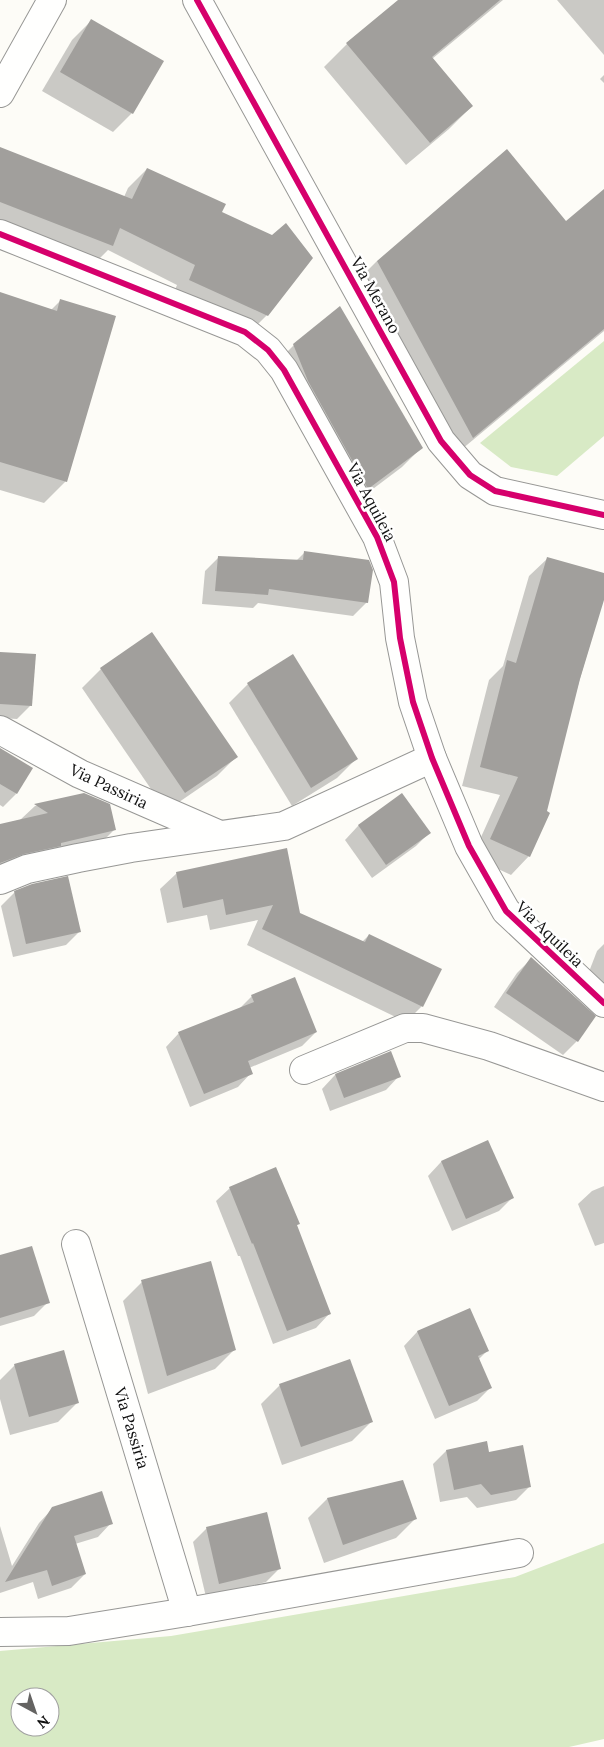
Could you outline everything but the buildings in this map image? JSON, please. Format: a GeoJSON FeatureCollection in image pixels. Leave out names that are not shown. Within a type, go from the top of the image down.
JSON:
{"type":"FeatureCollection","features":[{"type":"Feature","properties":{"kind":"street"},"geometry":{"type":"LineString","coordinates":[[0,93],[52,0]]}},
{"type":"Feature","properties":{"kind":"street","name":"Via Merano"},"geometry":{"type":"LineString","coordinates":[[197,0],[441,441],[470,475],[495,491],[604,515]]}},
{"type":"Feature","properties":{"kind":"street","name":"Via Aquileia"},"geometry":{"type":"LineString","coordinates":[[0,234],[246,332],[268,350],[284,370],[377,537],[394,582],[400,638],[412,702],[432,758],[469,846],[506,911],[604,1003]]}},
{"type":"Feature","properties":{"kind":"street","name":"Via Passiria"},"geometry":{"type":"LineString","coordinates":[[0,730],[80,774],[220,835]]}},
{"type":"Feature","properties":{"kind":"street"},"geometry":{"type":"LineString","coordinates":[[0,880],[27,869],[78,858],[131,848],[284,826],[432,758]]}},
{"type":"Feature","properties":{"kind":"street"},"geometry":{"type":"LineString","coordinates":[[304,1070],[405,1028],[423,1028],[489,1046],[604,1087]]}},
{"type":"Feature","properties":{"kind":"street","name":"Via Passiria"},"geometry":{"type":"LineString","coordinates":[[76,1244],[187,1612]]}},
{"type":"Feature","properties":{"kind":"street"},"geometry":{"type":"LineString","coordinates":[[0,1632],[69,1631],[519,1553]]}},
{"type":"Feature","properties":{"kind":"green space"},"geometry":{"type":"Polygon","coordinates":[[[604,341],[604,436],[557,476],[511,467],[480,443],[604,341]]]}},
{"type":"Feature","properties":{"kind":"green space"},"geometry":{"type":"Polygon","coordinates":[[[604,1543],[604,1739],[569,1747],[0,1747],[0,1651],[171,1636],[515,1577],[604,1543]]]}},
{"type":"Feature","properties":{"kind":"cycle path"},"geometry":{"type":"LineString","coordinates":[[197,0],[441,441],[470,475],[495,491],[604,515]]}},
{"type":"Feature","properties":{"kind":"cycle path"},"geometry":{"type":"LineString","coordinates":[[0,234],[245,332],[268,350],[284,370],[377,537],[394,582],[400,638],[413,702],[432,758],[469,846],[506,911],[604,1003]]}}]}
